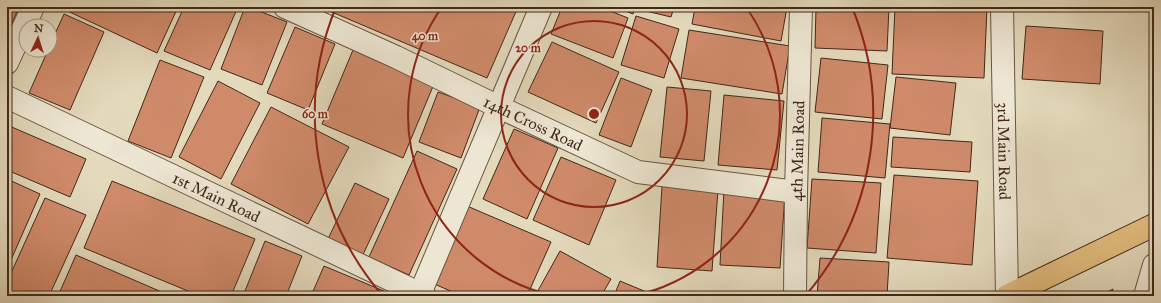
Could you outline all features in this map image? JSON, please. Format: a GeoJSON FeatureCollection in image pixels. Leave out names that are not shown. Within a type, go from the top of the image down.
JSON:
{"type":"FeatureCollection","features":[{"type":"Feature","properties":{"kind":"main road"},"geometry":{"type":"LineString","coordinates":[[1007,296],[1154,225]]}},
{"type":"Feature","properties":{"kind":"street"},"geometry":{"type":"LineString","coordinates":[[7,63],[33,7]]}},
{"type":"Feature","properties":{"kind":"street","name":"14th Cross Road"},"geometry":{"type":"LineString","coordinates":[[285,7],[396,57],[638,172],[796,192]]}},
{"type":"Feature","properties":{"kind":"street"},"geometry":{"type":"LineString","coordinates":[[422,295],[541,7]]}},
{"type":"Feature","properties":{"kind":"street","name":"4th Main Road"},"geometry":{"type":"LineString","coordinates":[[795,296],[801,7]]}},
{"type":"Feature","properties":{"kind":"street","name":"3rd Main Road"},"geometry":{"type":"LineString","coordinates":[[1002,7],[1007,296]]}},
{"type":"Feature","properties":{"kind":"street","name":"1st Main Road"},"geometry":{"type":"LineString","coordinates":[[7,97],[422,295]]}},
{"type":"Feature","properties":{"kind":"street"},"geometry":{"type":"LineString","coordinates":[[1145,296],[1154,265]]}},
{"type":"Feature","properties":{"kind":"building"},"geometry":{"type":"Polygon","coordinates":[[[7,7],[19,7],[7,34],[7,7]]]}},
{"type":"Feature","properties":{"kind":"building"},"geometry":{"type":"Polygon","coordinates":[[[59,7],[178,7],[157,53],[59,7]]]}},
{"type":"Feature","properties":{"kind":"building"},"geometry":{"type":"Polygon","coordinates":[[[184,7],[238,7],[210,70],[164,51],[184,7]]]}},
{"type":"Feature","properties":{"kind":"building"},"geometry":{"type":"Polygon","coordinates":[[[245,7],[249,7],[287,22],[262,85],[221,69],[245,7]]]}},
{"type":"Feature","properties":{"kind":"building"},"geometry":{"type":"Polygon","coordinates":[[[320,7],[518,7],[487,78],[320,7]]]}},
{"type":"Feature","properties":{"kind":"building"},"geometry":{"type":"Polygon","coordinates":[[[562,7],[600,7],[628,18],[613,58],[551,34],[562,7]]]}},
{"type":"Feature","properties":{"kind":"building"},"geometry":{"type":"Polygon","coordinates":[[[615,7],[635,7],[633,14],[615,7]]]}},
{"type":"Feature","properties":{"kind":"building"},"geometry":{"type":"Polygon","coordinates":[[[647,7],[674,7],[671,17],[646,11],[647,7]]]}},
{"type":"Feature","properties":{"kind":"building"},"geometry":{"type":"Polygon","coordinates":[[[695,7],[787,7],[781,41],[692,24],[695,7]]]}},
{"type":"Feature","properties":{"kind":"building"},"geometry":{"type":"Polygon","coordinates":[[[816,7],[889,7],[887,51],[815,48],[816,7]]]}},
{"type":"Feature","properties":{"kind":"building"},"geometry":{"type":"Polygon","coordinates":[[[895,7],[987,7],[984,78],[892,74],[895,7]]]}},
{"type":"Feature","properties":{"kind":"building"},"geometry":{"type":"Polygon","coordinates":[[[64,14],[104,32],[70,110],[29,93],[44,58],[58,58],[58,27],[64,14]]]}},
{"type":"Feature","properties":{"kind":"building"},"geometry":{"type":"Polygon","coordinates":[[[636,16],[679,29],[664,78],[621,65],[636,16]]]}},
{"type":"Feature","properties":{"kind":"building"},"geometry":{"type":"Polygon","coordinates":[[[1026,26],[1103,31],[1100,84],[1022,79],[1026,26]]]}},
{"type":"Feature","properties":{"kind":"building"},"geometry":{"type":"Polygon","coordinates":[[[295,27],[335,44],[308,110],[267,93],[295,27]]]}},
{"type":"Feature","properties":{"kind":"building"},"geometry":{"type":"Polygon","coordinates":[[[689,30],[790,46],[782,94],[681,78],[689,30]]]}},
{"type":"Feature","properties":{"kind":"building"},"geometry":{"type":"Polygon","coordinates":[[[552,42],[619,72],[596,123],[528,92],[552,42]]]}},
{"type":"Feature","properties":{"kind":"building"},"geometry":{"type":"Polygon","coordinates":[[[353,50],[434,84],[403,158],[322,124],[353,50]]]}},
{"type":"Feature","properties":{"kind":"building"},"geometry":{"type":"Polygon","coordinates":[[[821,58],[888,65],[882,119],[815,112],[821,58]]]}},
{"type":"Feature","properties":{"kind":"building"},"geometry":{"type":"Polygon","coordinates":[[[160,60],[204,77],[171,158],[128,141],[160,60]]]}},
{"type":"Feature","properties":{"kind":"building"},"geometry":{"type":"Polygon","coordinates":[[[896,77],[956,83],[950,135],[890,128],[896,77]]]}},
{"type":"Feature","properties":{"kind":"building"},"geometry":{"type":"Polygon","coordinates":[[[621,78],[652,90],[631,147],[599,135],[621,78]]]}},
{"type":"Feature","properties":{"kind":"building"},"geometry":{"type":"Polygon","coordinates":[[[218,81],[260,103],[221,179],[179,157],[218,81]]]}},
{"type":"Feature","properties":{"kind":"building"},"geometry":{"type":"Polygon","coordinates":[[[667,87],[711,91],[704,161],[660,157],[667,87]]]}},
{"type":"Feature","properties":{"kind":"building"},"geometry":{"type":"Polygon","coordinates":[[[438,92],[480,107],[461,158],[419,142],[438,92]]]}},
{"type":"Feature","properties":{"kind":"building"},"geometry":{"type":"Polygon","coordinates":[[[724,95],[784,101],[777,170],[718,165],[724,95]]]}},
{"type":"Feature","properties":{"kind":"building"},"geometry":{"type":"Polygon","coordinates":[[[271,107],[349,147],[308,224],[231,184],[271,107]]]}},
{"type":"Feature","properties":{"kind":"building"},"geometry":{"type":"Polygon","coordinates":[[[822,118],[890,124],[885,178],[818,172],[822,118]]]}},
{"type":"Feature","properties":{"kind":"building"},"geometry":{"type":"Polygon","coordinates":[[[7,125],[86,159],[70,197],[7,170],[7,125]]]}},
{"type":"Feature","properties":{"kind":"building"},"geometry":{"type":"Polygon","coordinates":[[[514,129],[558,148],[527,219],[483,199],[514,129]]]}},
{"type":"Feature","properties":{"kind":"building"},"geometry":{"type":"Polygon","coordinates":[[[893,137],[972,142],[970,172],[891,167],[893,137]]]}},
{"type":"Feature","properties":{"kind":"building"},"geometry":{"type":"Polygon","coordinates":[[[417,151],[457,169],[409,275],[369,257],[417,151]]]}},
{"type":"Feature","properties":{"kind":"building"},"geometry":{"type":"Polygon","coordinates":[[[561,157],[616,180],[589,245],[533,220],[561,157]]]}},
{"type":"Feature","properties":{"kind":"building"},"geometry":{"type":"Polygon","coordinates":[[[894,175],[978,181],[972,265],[887,258],[894,175]]]}},
{"type":"Feature","properties":{"kind":"building"},"geometry":{"type":"Polygon","coordinates":[[[7,179],[40,194],[7,269],[7,179]]]}},
{"type":"Feature","properties":{"kind":"building"},"geometry":{"type":"Polygon","coordinates":[[[812,179],[881,183],[876,253],[807,248],[812,179]]]}},
{"type":"Feature","properties":{"kind":"building"},"geometry":{"type":"Polygon","coordinates":[[[112,181],[255,239],[231,296],[200,296],[84,248],[112,181]]]}},
{"type":"Feature","properties":{"kind":"building"},"geometry":{"type":"Polygon","coordinates":[[[355,183],[389,199],[360,261],[325,245],[355,183]]]}},
{"type":"Feature","properties":{"kind":"building"},"geometry":{"type":"Polygon","coordinates":[[[662,186],[718,190],[712,271],[657,267],[662,186]]]}},
{"type":"Feature","properties":{"kind":"building"},"geometry":{"type":"Polygon","coordinates":[[[724,190],[785,193],[780,268],[720,265],[724,190]]]}},
{"type":"Feature","properties":{"kind":"building"},"geometry":{"type":"Polygon","coordinates":[[[45,198],[86,215],[49,296],[7,296],[7,282],[45,198]]]}},
{"type":"Feature","properties":{"kind":"building"},"geometry":{"type":"Polygon","coordinates":[[[467,206],[551,242],[527,296],[462,296],[432,283],[467,206]]]}},
{"type":"Feature","properties":{"kind":"building"},"geometry":{"type":"Polygon","coordinates":[[[265,241],[302,256],[286,296],[243,296],[265,241]]]}},
{"type":"Feature","properties":{"kind":"building"},"geometry":{"type":"Polygon","coordinates":[[[560,251],[611,279],[601,296],[535,296],[560,251]]]}},
{"type":"Feature","properties":{"kind":"building"},"geometry":{"type":"Polygon","coordinates":[[[76,255],[171,296],[58,296],[76,255]]]}},
{"type":"Feature","properties":{"kind":"building"},"geometry":{"type":"Polygon","coordinates":[[[820,258],[889,262],[887,296],[817,296],[820,258]]]}},
{"type":"Feature","properties":{"kind":"building"},"geometry":{"type":"Polygon","coordinates":[[[324,266],[384,291],[382,296],[311,296],[324,266]]]}},
{"type":"Feature","properties":{"kind":"building"},"geometry":{"type":"Polygon","coordinates":[[[620,281],[656,296],[614,296],[620,281]]]}},
{"type":"Feature","properties":{"kind":"building"},"geometry":{"type":"Polygon","coordinates":[[[1113,289],[1111,296],[1099,296],[1113,289]]]}},
{"type":"Feature","properties":{"kind":"building"},"geometry":{"type":"Polygon","coordinates":[[[708,293],[729,296],[708,296],[708,293]]]}}]}
